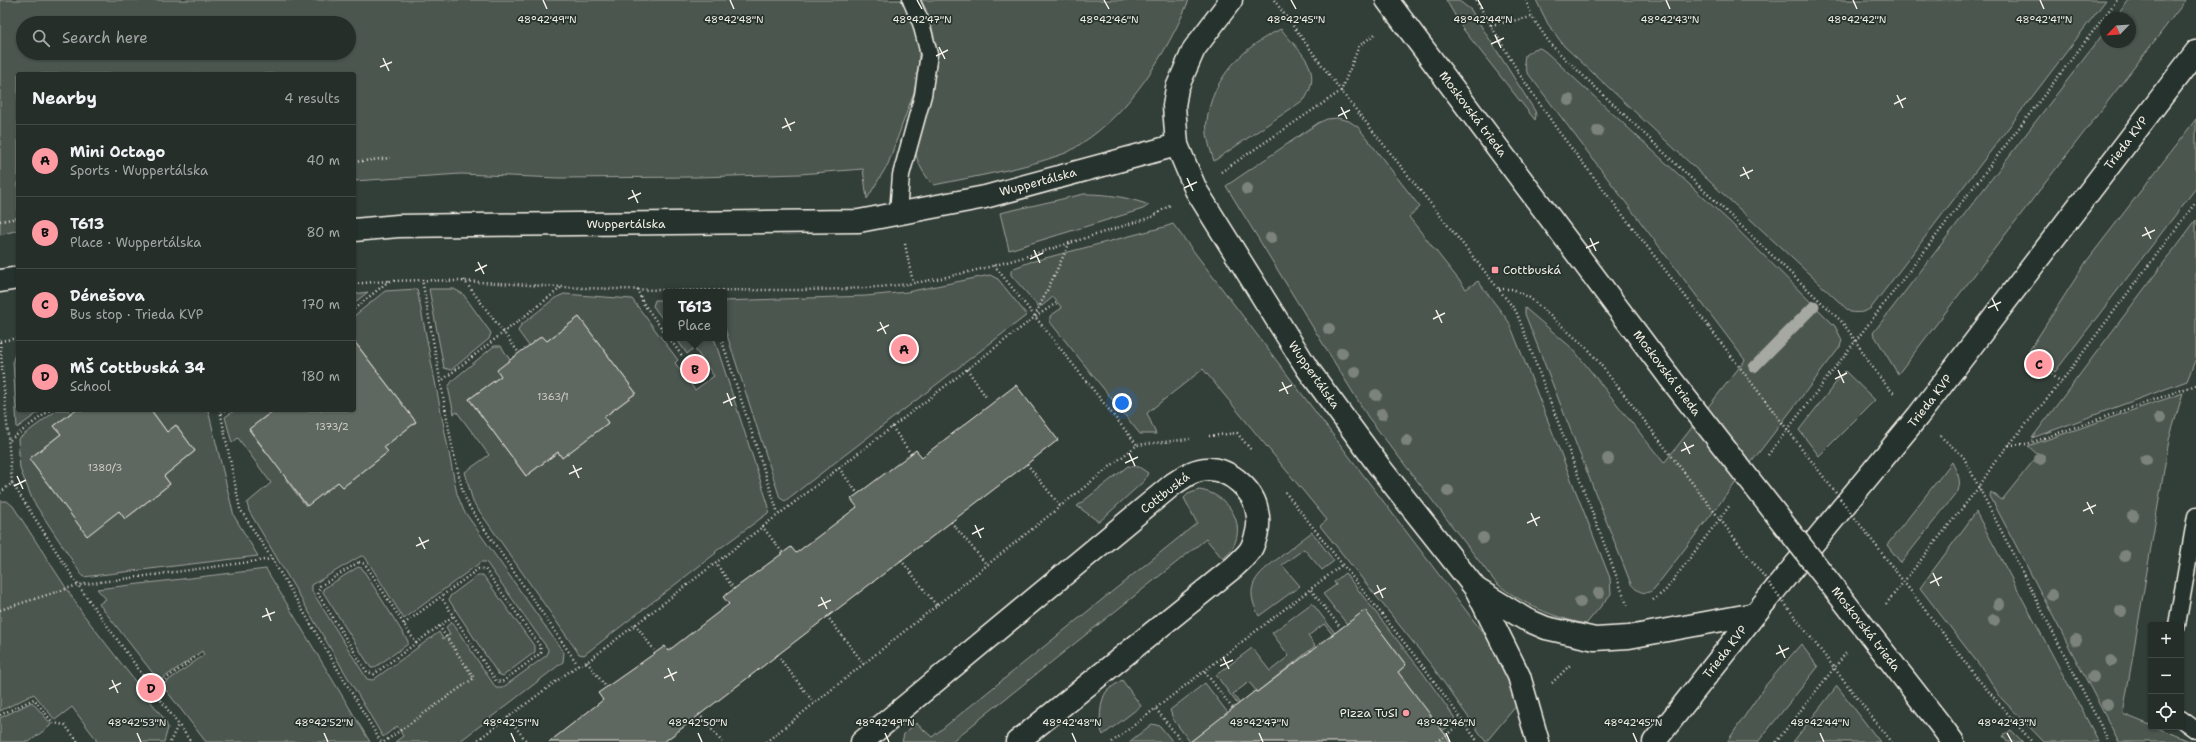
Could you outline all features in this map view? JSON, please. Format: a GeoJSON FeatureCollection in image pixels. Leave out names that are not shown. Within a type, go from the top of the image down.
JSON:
{"type":"FeatureCollection","features":[{"type":"Feature","properties":{"kind":"street","name":"Wuppertálska"},"geometry":{"type":"LineString","coordinates":[[1231,0],[1194,49],[1177,88],[1174,106],[1177,145],[1208,214],[1307,368],[1382,470],[1476,589]]}},
{"type":"Feature","properties":{"kind":"street","name":"Moskovská trieda"},"geometry":{"type":"LineString","coordinates":[[1393,8],[1670,378],[1948,734]]}},
{"type":"Feature","properties":{"kind":"street","name":"Trieda KVP"},"geometry":{"type":"LineString","coordinates":[[1654,742],[1755,614],[1918,416],[2196,52]]}},
{"type":"Feature","properties":{"kind":"street","name":"Wuppertálska"},"geometry":{"type":"LineString","coordinates":[[356,230],[398,226],[828,223],[858,221],[984,197],[1177,145]]}},
{"type":"Feature","properties":{"kind":"street"},"geometry":{"type":"LineString","coordinates":[[0,281],[16,278]]}},
{"type":"Feature","properties":{"kind":"street","name":"Cottbuská"},"geometry":{"type":"LineString","coordinates":[[862,742],[1172,485],[1193,471],[1211,469],[1228,474],[1246,488],[1257,510],[1258,532],[1252,549],[1234,567],[1016,742]]}},
{"type":"Feature","properties":{"kind":"street"},"geometry":{"type":"LineString","coordinates":[[1476,589],[1525,619],[1546,628],[1595,639],[1629,637],[1755,614]]}},
{"type":"Feature","properties":{"kind":"street"},"geometry":{"type":"LineString","coordinates":[[1476,589],[1519,676],[1538,742]]}},
{"type":"Feature","properties":{"kind":"lane"},"geometry":{"type":"LineString","coordinates":[[898,214],[901,176],[923,95],[929,54],[921,22],[910,0]]}},
{"type":"Feature","properties":{"kind":"lane"},"geometry":{"type":"LineString","coordinates":[[2178,622],[2196,516]]}},
{"type":"Feature","properties":{"kind":"lane"},"geometry":{"type":"LineString","coordinates":[[2184,721],[2196,730]]}},
{"type":"Feature","properties":{"kind":"path"},"geometry":{"type":"LineString","coordinates":[[1274,0],[1341,91],[1516,311],[1629,612],[1604,626],[1595,639],[1529,707]]}},
{"type":"Feature","properties":{"kind":"path"},"geometry":{"type":"LineString","coordinates":[[1476,0],[1520,75],[1559,132],[1978,679],[2032,742]]}},
{"type":"Feature","properties":{"kind":"path"},"geometry":{"type":"LineString","coordinates":[[1526,0],[1532,17],[1551,45],[1841,321],[1856,339]]}},
{"type":"Feature","properties":{"kind":"path"},"geometry":{"type":"LineString","coordinates":[[1764,460],[2117,0]]}},
{"type":"Feature","properties":{"kind":"path"},"geometry":{"type":"LineString","coordinates":[[1341,91],[1359,46],[1393,8]]}},
{"type":"Feature","properties":{"kind":"path"},"geometry":{"type":"LineString","coordinates":[[1491,25],[1532,17]]}},
{"type":"Feature","properties":{"kind":"path"},"geometry":{"type":"LineString","coordinates":[[356,162],[390,158]]}},
{"type":"Feature","properties":{"kind":"path"},"geometry":{"type":"LineString","coordinates":[[1979,487],[2008,445],[2061,382],[2196,202]]}},
{"type":"Feature","properties":{"kind":"path"},"geometry":{"type":"LineString","coordinates":[[898,214],[913,283]]}},
{"type":"Feature","properties":{"kind":"path"},"geometry":{"type":"LineString","coordinates":[[0,221],[16,218]]}},
{"type":"Feature","properties":{"kind":"path"},"geometry":{"type":"LineString","coordinates":[[1035,317],[1070,242]]}},
{"type":"Feature","properties":{"kind":"path"},"geometry":{"type":"LineString","coordinates":[[766,742],[1137,445],[994,265]]}},
{"type":"Feature","properties":{"kind":"path"},"geometry":{"type":"LineString","coordinates":[[422,279],[440,382],[463,494],[470,508],[578,665]]}},
{"type":"Feature","properties":{"kind":"path"},"geometry":{"type":"LineString","coordinates":[[356,307],[391,280]]}},
{"type":"Feature","properties":{"kind":"path"},"geometry":{"type":"LineString","coordinates":[[464,280],[519,353]]}},
{"type":"Feature","properties":{"kind":"path"},"geometry":{"type":"LineString","coordinates":[[440,382],[562,287]]}},
{"type":"Feature","properties":{"kind":"path"},"geometry":{"type":"LineString","coordinates":[[637,288],[643,303],[663,330]]}},
{"type":"Feature","properties":{"kind":"path"},"geometry":{"type":"LineString","coordinates":[[1499,289],[1513,289],[1530,298],[1589,350],[1891,742]]}},
{"type":"Feature","properties":{"kind":"path"},"geometry":{"type":"LineString","coordinates":[[475,742],[578,665],[587,662],[778,513],[839,468],[1035,317],[1058,302]]}},
{"type":"Feature","properties":{"kind":"path"},"geometry":{"type":"LineString","coordinates":[[16,338],[0,341],[12,483],[78,585],[178,726],[191,742]]}},
{"type":"Feature","properties":{"kind":"path"},"geometry":{"type":"LineString","coordinates":[[671,341],[683,357]]}},
{"type":"Feature","properties":{"kind":"path"},"geometry":{"type":"LineString","coordinates":[[722,341],[778,513]]}},
{"type":"Feature","properties":{"kind":"path"},"geometry":{"type":"LineString","coordinates":[[2039,364],[2061,382]]}},
{"type":"Feature","properties":{"kind":"path"},"geometry":{"type":"LineString","coordinates":[[967,369],[986,397]]}},
{"type":"Feature","properties":{"kind":"path"},"geometry":{"type":"LineString","coordinates":[[2008,445],[2027,444],[2196,385]]}},
{"type":"Feature","properties":{"kind":"path"},"geometry":{"type":"LineString","coordinates":[[9,440],[47,412]]}},
{"type":"Feature","properties":{"kind":"path"},"geometry":{"type":"LineString","coordinates":[[224,412],[221,414],[240,509],[272,559],[380,742]]}},
{"type":"Feature","properties":{"kind":"path"},"geometry":{"type":"LineString","coordinates":[[892,427],[910,454]]}},
{"type":"Feature","properties":{"kind":"path"},"geometry":{"type":"LineString","coordinates":[[1963,456],[2108,742]]}},
{"type":"Feature","properties":{"kind":"path"},"geometry":{"type":"LineString","coordinates":[[1027,464],[1060,507]]}},
{"type":"Feature","properties":{"kind":"path"},"geometry":{"type":"LineString","coordinates":[[839,468],[858,494]]}},
{"type":"Feature","properties":{"kind":"path"},"geometry":{"type":"LineString","coordinates":[[0,493],[12,483]]}},
{"type":"Feature","properties":{"kind":"path"},"geometry":{"type":"LineString","coordinates":[[1650,602],[1665,591],[1736,499]]}},
{"type":"Feature","properties":{"kind":"path"},"geometry":{"type":"LineString","coordinates":[[951,522],[987,565]]}},
{"type":"Feature","properties":{"kind":"path"},"geometry":{"type":"LineString","coordinates":[[762,526],[782,552]]}},
{"type":"Feature","properties":{"kind":"path"},"geometry":{"type":"LineString","coordinates":[[0,610],[78,585],[272,559]]}},
{"type":"Feature","properties":{"kind":"path"},"geometry":{"type":"LineString","coordinates":[[901,560],[937,606]]}},
{"type":"Feature","properties":{"kind":"path"},"geometry":{"type":"LineString","coordinates":[[416,643],[365,564],[359,562],[320,586],[318,594],[367,672],[374,674],[453,616]]}},
{"type":"Feature","properties":{"kind":"path"},"geometry":{"type":"LineString","coordinates":[[715,562],[734,589]]}},
{"type":"Feature","properties":{"kind":"path"},"geometry":{"type":"LineString","coordinates":[[1112,742],[1205,672],[1343,564],[1426,670],[1478,742]]}},
{"type":"Feature","properties":{"kind":"path"},"geometry":{"type":"LineString","coordinates":[[404,624],[478,569],[486,569],[540,646],[541,653],[502,682],[496,681],[441,597]]}},
{"type":"Feature","properties":{"kind":"path"},"geometry":{"type":"LineString","coordinates":[[1311,590],[1341,628]]}},
{"type":"Feature","properties":{"kind":"path"},"geometry":{"type":"LineString","coordinates":[[827,616],[864,664]]}},
{"type":"Feature","properties":{"kind":"path"},"geometry":{"type":"LineString","coordinates":[[635,624],[654,650]]}},
{"type":"Feature","properties":{"kind":"path"},"geometry":{"type":"LineString","coordinates":[[384,742],[474,678],[439,626]]}},
{"type":"Feature","properties":{"kind":"path"},"geometry":{"type":"LineString","coordinates":[[152,689],[200,654]]}},
{"type":"Feature","properties":{"kind":"path"},"geometry":{"type":"LineString","coordinates":[[777,656],[814,703]]}},
{"type":"Feature","properties":{"kind":"path"},"geometry":{"type":"LineString","coordinates":[[587,662],[606,687]]}},
{"type":"Feature","properties":{"kind":"path"},"geometry":{"type":"LineString","coordinates":[[1205,672],[1233,709]]}},
{"type":"Feature","properties":{"kind":"path"},"geometry":{"type":"LineString","coordinates":[[0,715],[34,699],[53,723],[65,725],[78,742]]}},
{"type":"Feature","properties":{"kind":"path"},"geometry":{"type":"LineString","coordinates":[[1156,709],[1182,742]]}},
{"type":"Feature","properties":{"kind":"path"},"geometry":{"type":"LineString","coordinates":[[699,714],[722,742]]}},
{"type":"Feature","properties":{"kind":"path"},"geometry":{"type":"LineString","coordinates":[[508,717],[527,742]]}},
{"type":"Feature","properties":{"kind":"path"},"geometry":{"type":"LineString","coordinates":[[1436,742],[1464,722]]}},
{"type":"Feature","properties":{"kind":"path"},"geometry":{"type":"LineString","coordinates":[[170,742],[178,726]]}},
{"type":"Feature","properties":{"kind":"shaded area"},"geometry":{"type":"Polygon","coordinates":[[[0,0],[901,0],[909,14],[919,46],[918,81],[888,164],[867,199],[863,169],[800,174],[697,177],[558,178],[461,174],[356,181],[356,72],[16,72],[16,231],[0,235],[0,0]]]}},
{"type":"Feature","properties":{"kind":"shaded area"},"geometry":{"type":"Polygon","coordinates":[[[921,0],[1189,0],[1170,40],[1145,80],[1116,115],[1082,143],[1066,153],[1032,164],[934,185],[920,167],[916,154],[917,141],[925,119],[935,74],[935,44],[928,14],[921,0]]]}},
{"type":"Feature","properties":{"kind":"shaded area"},"geometry":{"type":"Polygon","coordinates":[[[1446,0],[1458,0],[1471,10],[1535,111],[1535,120],[1463,29],[1446,0]]]}},
{"type":"Feature","properties":{"kind":"shaded area"},"geometry":{"type":"Polygon","coordinates":[[[1536,0],[2106,0],[1871,308],[1864,312],[1850,312],[1564,46],[1548,24],[1536,0]]]}},
{"type":"Feature","properties":{"kind":"shaded area"},"geometry":{"type":"Polygon","coordinates":[[[2129,0],[2186,0],[1898,374],[1873,333],[2100,38],[2100,48],[2136,48],[2136,12],[2120,12],[2129,0]]]}},
{"type":"Feature","properties":{"kind":"shaded area"},"geometry":{"type":"Polygon","coordinates":[[[1281,29],[1302,53],[1311,69],[1312,78],[1310,88],[1305,99],[1214,161],[1208,141],[1207,120],[1215,90],[1232,65],[1243,54],[1267,36],[1281,29]]]}},
{"type":"Feature","properties":{"kind":"shaded area"},"geometry":{"type":"Polygon","coordinates":[[[1540,48],[1730,222],[1835,326],[1842,340],[1840,347],[1654,589],[1645,593],[1639,591],[1631,584],[1525,314],[1525,308],[1573,349],[1664,463],[1745,360],[1527,72],[1524,62],[1525,55],[1534,49],[1540,48]]]}},
{"type":"Feature","properties":{"kind":"shaded area"},"geometry":{"type":"Polygon","coordinates":[[[1337,118],[1349,121],[1358,127],[1420,207],[1409,217],[1466,289],[1478,281],[1509,322],[1610,578],[1611,594],[1586,624],[1550,614],[1528,604],[1496,583],[1368,417],[1226,186],[1318,123],[1327,119],[1337,118]]]}},
{"type":"Feature","properties":{"kind":"shaded area"},"geometry":{"type":"Polygon","coordinates":[[[2196,119],[2196,188],[2055,372],[2029,351],[2086,262],[2196,119]]]}},
{"type":"Feature","properties":{"kind":"shaded area"},"geometry":{"type":"Polygon","coordinates":[[[1084,194],[1117,196],[1149,205],[1143,209],[1009,250],[1000,213],[1084,194]]]}},
{"type":"Feature","properties":{"kind":"shaded area"},"geometry":{"type":"Polygon","coordinates":[[[2196,220],[2196,358],[2187,381],[2032,438],[2196,220]]]}},
{"type":"Feature","properties":{"kind":"shaded area"},"geometry":{"type":"Polygon","coordinates":[[[1173,224],[1496,650],[1504,666],[1517,705],[1486,742],[1432,666],[1320,526],[1327,520],[1203,369],[1147,413],[1156,434],[1140,434],[1050,322],[1050,316],[1062,308],[1053,297],[1042,306],[1038,306],[1011,275],[1011,271],[1014,268],[1030,262],[1173,224]]]}},
{"type":"Feature","properties":{"kind":"shaded area"},"geometry":{"type":"Polygon","coordinates":[[[990,275],[998,279],[1027,315],[785,501],[780,498],[727,335],[727,301],[866,296],[907,292],[990,275]]]}},
{"type":"Feature","properties":{"kind":"shaded area"},"geometry":{"type":"Polygon","coordinates":[[[417,289],[457,494],[464,511],[564,653],[563,662],[459,742],[395,742],[403,736],[397,726],[383,737],[249,511],[247,503],[271,483],[238,438],[232,443],[225,417],[232,412],[272,412],[249,430],[268,455],[273,451],[291,475],[286,480],[306,506],[338,482],[343,487],[388,452],[384,447],[416,422],[358,346],[356,347],[356,314],[385,291],[417,289]],[[361,556],[312,585],[312,591],[367,679],[373,680],[439,632],[443,639],[450,634],[446,627],[452,622],[496,688],[502,688],[547,655],[548,649],[486,562],[481,562],[404,619],[365,557],[361,556]]]}},
{"type":"Feature","properties":{"kind":"shaded area"},"geometry":{"type":"Polygon","coordinates":[[[429,289],[454,289],[463,294],[491,333],[489,339],[451,370],[444,368],[429,289]]]}},
{"type":"Feature","properties":{"kind":"shaded area"},"geometry":{"type":"Polygon","coordinates":[[[368,292],[356,301],[356,294],[368,292]]]}},
{"type":"Feature","properties":{"kind":"shaded area"},"geometry":{"type":"Polygon","coordinates":[[[564,294],[632,299],[678,360],[675,363],[695,390],[714,376],[694,348],[687,354],[678,341],[715,341],[769,507],[768,513],[715,552],[716,553],[584,655],[579,654],[473,502],[465,472],[489,455],[457,412],[454,414],[448,387],[453,380],[494,346],[501,346],[510,360],[501,376],[469,399],[526,476],[558,452],[562,457],[608,423],[604,417],[636,393],[579,317],[547,341],[542,336],[529,346],[518,331],[521,325],[555,298],[564,294]]]}},
{"type":"Feature","properties":{"kind":"shaded area"},"geometry":{"type":"Polygon","coordinates":[[[655,300],[663,300],[663,320],[653,306],[655,300]]]}},
{"type":"Feature","properties":{"kind":"shaded area"},"geometry":{"type":"Polygon","coordinates":[[[16,352],[16,411],[13,360],[16,352]]]}},
{"type":"Feature","properties":{"kind":"shaded area"},"geometry":{"type":"Polygon","coordinates":[[[1845,371],[1875,400],[1819,456],[1799,430],[1845,371]]]}},
{"type":"Feature","properties":{"kind":"shaded area"},"geometry":{"type":"Polygon","coordinates":[[[2183,393],[2169,440],[2123,714],[2148,724],[2148,730],[2162,730],[2192,742],[2119,742],[1990,496],[1991,492],[2002,500],[2038,455],[2028,446],[2183,393]]]}},
{"type":"Feature","properties":{"kind":"shaded area"},"geometry":{"type":"Polygon","coordinates":[[[16,412],[39,412],[17,428],[16,412]]]}},
{"type":"Feature","properties":{"kind":"shaded area"},"geometry":{"type":"Polygon","coordinates":[[[54,412],[70,412],[54,426],[61,434],[29,459],[49,485],[119,511],[125,519],[170,484],[164,476],[195,451],[176,425],[167,432],[152,412],[208,412],[234,516],[258,556],[83,577],[33,501],[20,469],[18,439],[54,412]]]}},
{"type":"Feature","properties":{"kind":"shaded area"},"geometry":{"type":"Polygon","coordinates":[[[1952,462],[1959,479],[1958,491],[1901,563],[1887,545],[1952,462]]]}},
{"type":"Feature","properties":{"kind":"shaded area"},"geometry":{"type":"Polygon","coordinates":[[[1128,466],[1139,467],[1148,473],[1144,481],[1099,522],[1077,506],[1128,466]]]}},
{"type":"Feature","properties":{"kind":"shaded area"},"geometry":{"type":"Polygon","coordinates":[[[1199,490],[1209,492],[1218,497],[1231,510],[1236,519],[1237,537],[1229,553],[1223,559],[1206,539],[951,742],[902,742],[904,734],[916,723],[932,737],[1197,523],[1184,498],[1188,494],[1199,490]]]}},
{"type":"Feature","properties":{"kind":"shaded area"},"geometry":{"type":"Polygon","coordinates":[[[0,501],[7,501],[13,506],[83,614],[165,720],[168,728],[164,742],[96,742],[96,739],[72,707],[55,720],[34,694],[0,711],[0,501]]]}},
{"type":"Feature","properties":{"kind":"shaded area"},"geometry":{"type":"Polygon","coordinates":[[[1976,512],[2099,742],[2044,742],[2001,698],[1984,671],[1920,588],[1976,512]]]}},
{"type":"Feature","properties":{"kind":"shaded area"},"geometry":{"type":"Polygon","coordinates":[[[1312,532],[1334,561],[1322,570],[1304,549],[1282,565],[1300,586],[1259,616],[1254,606],[1252,597],[1254,582],[1272,563],[1312,532]]]}},
{"type":"Feature","properties":{"kind":"shaded area"},"geometry":{"type":"Polygon","coordinates":[[[358,567],[362,568],[408,641],[408,644],[374,668],[371,668],[323,592],[323,589],[358,567]]]}},
{"type":"Feature","properties":{"kind":"shaded area"},"geometry":{"type":"Polygon","coordinates":[[[266,569],[370,742],[206,742],[162,685],[204,655],[202,651],[159,681],[99,604],[106,599],[97,589],[266,569]]]}},
{"type":"Feature","properties":{"kind":"shaded area"},"geometry":{"type":"Polygon","coordinates":[[[1345,573],[1423,673],[1457,721],[1442,731],[1394,675],[1406,665],[1365,611],[1347,624],[1323,594],[1336,585],[1334,582],[1345,573]]]}},
{"type":"Feature","properties":{"kind":"shaded area"},"geometry":{"type":"Polygon","coordinates":[[[478,575],[483,575],[535,647],[535,652],[503,676],[498,674],[449,600],[450,596],[478,575]]]}},
{"type":"Feature","properties":{"kind":"shaded area"},"geometry":{"type":"Polygon","coordinates":[[[1312,603],[1335,633],[1333,635],[1324,624],[1308,636],[1315,646],[1257,692],[1249,682],[1233,694],[1240,704],[1238,705],[1216,675],[1252,648],[1270,671],[1289,656],[1272,633],[1312,603]]]}},
{"type":"Feature","properties":{"kind":"shaded area"},"geometry":{"type":"Polygon","coordinates":[[[1801,644],[1818,667],[1758,742],[1727,742],[1765,686],[1801,644]]]}},
{"type":"Feature","properties":{"kind":"shaded area"},"geometry":{"type":"Polygon","coordinates":[[[1122,680],[1141,706],[1103,735],[1100,720],[1102,701],[1106,692],[1122,680]]]}},
{"type":"Feature","properties":{"kind":"shaded area"},"geometry":{"type":"Polygon","coordinates":[[[1205,683],[1228,713],[1190,742],[1173,719],[1170,710],[1205,683]]]}},
{"type":"Feature","properties":{"kind":"shaded area"},"geometry":{"type":"Polygon","coordinates":[[[1837,686],[1880,742],[1793,742],[1837,686]]]}},
{"type":"Feature","properties":{"kind":"shaded area"},"geometry":{"type":"Polygon","coordinates":[[[32,702],[51,724],[50,726],[29,742],[0,742],[0,718],[32,702]]]}},
{"type":"Feature","properties":{"kind":"shaded area"},"geometry":{"type":"Polygon","coordinates":[[[1152,724],[1160,726],[1173,742],[1129,742],[1152,724]]]}},
{"type":"Feature","properties":{"kind":"shaded area"},"geometry":{"type":"Polygon","coordinates":[[[2011,730],[2023,742],[2007,742],[2003,736],[2011,730]]]}},
{"type":"Feature","properties":{"kind":"building"},"geometry":{"type":"Polygon","coordinates":[[[579,317],[636,393],[604,417],[608,423],[562,458],[558,452],[526,476],[469,399],[501,376],[497,370],[519,353],[542,336],[547,341],[579,317]]]}},
{"type":"Feature","properties":{"kind":"building"},"geometry":{"type":"Polygon","coordinates":[[[356,344],[416,422],[384,447],[388,452],[343,487],[338,482],[307,506],[249,429],[271,412],[356,412],[356,344]]]}},
{"type":"Feature","properties":{"kind":"building"},"geometry":{"type":"Polygon","coordinates":[[[1016,385],[1058,440],[664,742],[549,742],[603,700],[598,693],[665,646],[668,651],[729,604],[723,597],[791,547],[796,553],[857,507],[851,499],[916,450],[922,457],[1016,385]]]}},
{"type":"Feature","properties":{"kind":"building"},"geometry":{"type":"Polygon","coordinates":[[[72,412],[152,412],[167,432],[176,425],[195,451],[164,476],[170,484],[125,519],[119,511],[87,536],[29,459],[61,434],[54,426],[72,412]]]}},
{"type":"Feature","properties":{"kind":"building"},"geometry":{"type":"Polygon","coordinates":[[[1365,610],[1406,665],[1398,672],[1451,742],[1190,742],[1255,691],[1257,692],[1365,610]]]}},
{"type":"Feature","properties":{"kind":"waterway"},"geometry":{"type":"LineString","coordinates":[[1754,367],[1814,306]]}},
{"type":"Feature","properties":{"kind":"place","name":"Cottbuská"},"geometry":{"type":"Point","coordinates":[1495,270]}},
{"type":"Feature","properties":{"kind":"place","name":"Mini Octago"},"geometry":{"type":"Point","coordinates":[904,349]}},
{"type":"Feature","properties":{"kind":"place","name":"Dénešova"},"geometry":{"type":"Point","coordinates":[2039,364]}},
{"type":"Feature","properties":{"kind":"place","name":"T613"},"geometry":{"type":"Point","coordinates":[695,369]}},
{"type":"Feature","properties":{"kind":"place","name":"MŠ Cottbuská 34"},"geometry":{"type":"Point","coordinates":[151,688]}},
{"type":"Feature","properties":{"kind":"place","name":"Pizza TuSi"},"geometry":{"type":"Point","coordinates":[1406,713]}}]}
